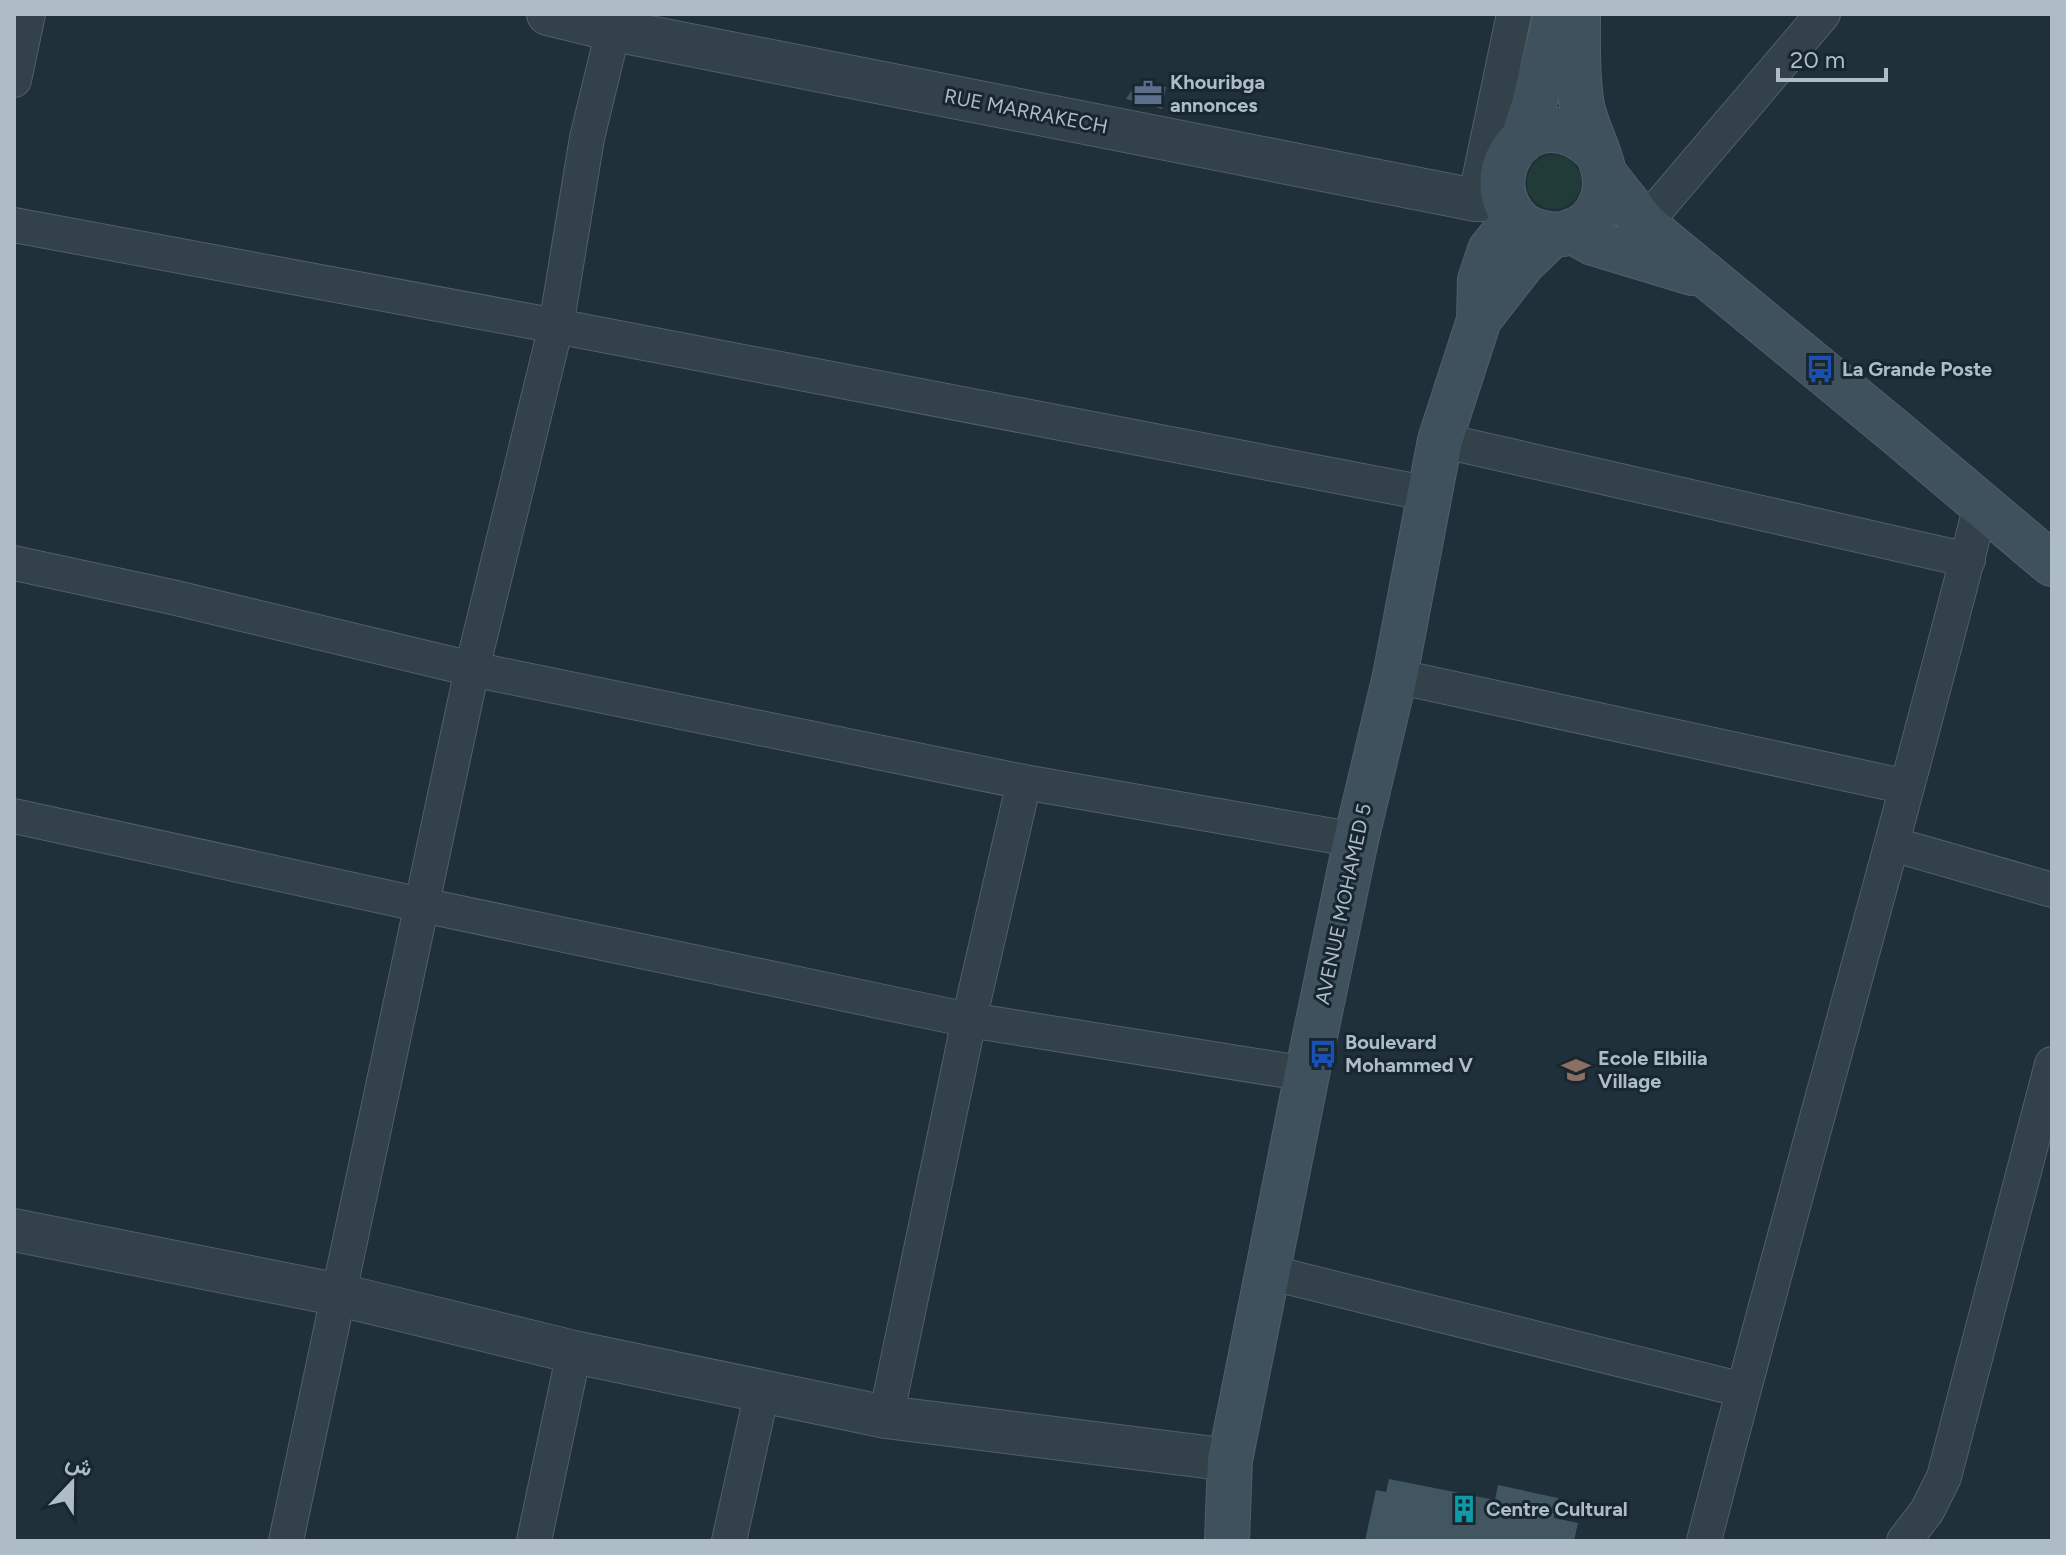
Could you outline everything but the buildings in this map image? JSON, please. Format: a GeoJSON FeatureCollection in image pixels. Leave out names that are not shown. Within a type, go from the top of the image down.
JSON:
{"type":"FeatureCollection","features":[{"type":"Feature","properties":{"kind":"main road"},"geometry":{"type":"LineString","coordinates":[[1522,141],[1556,14]]}},
{"type":"Feature","properties":{"kind":"main road"},"geometry":{"type":"LineString","coordinates":[[1524,217],[1584,225],[1602,203],[1606,190],[1583,110],[1576,66],[1578,14]]}},
{"type":"Feature","properties":{"kind":"main road"},"geometry":{"type":"LineString","coordinates":[[1710,279],[1593,243],[1524,217],[1502,187],[1502,174],[1512,150],[1537,133],[1553,130],[1584,140],[1644,224],[1881,420],[2052,564]]}},
{"type":"Feature","properties":{"kind":"main road","name":"AVENUE MOHAMED 5"},"geometry":{"type":"LineString","coordinates":[[1227,1541],[1230,1460],[1356,840],[1395,676],[1440,440],[1479,320],[1480,280],[1490,250],[1524,217]]}},
{"type":"Feature","properties":{"kind":"street"},"geometry":{"type":"LineString","coordinates":[[14,80],[28,14]]}},
{"type":"Feature","properties":{"kind":"street","name":"RUE MARRAKECH"},"geometry":{"type":"LineString","coordinates":[[548,14],[615,22],[1524,217]]}},
{"type":"Feature","properties":{"kind":"street"},"geometry":{"type":"LineString","coordinates":[[1514,14],[1524,217]]}},
{"type":"Feature","properties":{"kind":"street"},"geometry":{"type":"LineString","coordinates":[[1644,224],[1823,14]]}},
{"type":"Feature","properties":{"kind":"street"},"geometry":{"type":"LineString","coordinates":[[286,1541],[472,669],[556,326],[587,138],[615,22]]}},
{"type":"Feature","properties":{"kind":"street"},"geometry":{"type":"LineString","coordinates":[[14,225],[1430,494]]}},
{"type":"Feature","properties":{"kind":"street"},"geometry":{"type":"LineString","coordinates":[[1440,440],[1968,560]]}},
{"type":"Feature","properties":{"kind":"street"},"geometry":{"type":"LineString","coordinates":[[1704,1541],[1981,505]]}},
{"type":"Feature","properties":{"kind":"street"},"geometry":{"type":"LineString","coordinates":[[14,563],[172,597],[472,669],[1024,782],[1356,840]]}},
{"type":"Feature","properties":{"kind":"street"},"geometry":{"type":"LineString","coordinates":[[1395,676],[1907,787]]}},
{"type":"Feature","properties":{"kind":"street"},"geometry":{"type":"LineString","coordinates":[[886,1417],[969,1020],[1024,782]]}},
{"type":"Feature","properties":{"kind":"street"},"geometry":{"type":"LineString","coordinates":[[14,816],[969,1020],[1307,1074]]}},
{"type":"Feature","properties":{"kind":"street"},"geometry":{"type":"LineString","coordinates":[[1892,844],[2052,890]]}},
{"type":"Feature","properties":{"kind":"street"},"geometry":{"type":"LineString","coordinates":[[1904,1541],[1927,1511],[1944,1477],[2052,1064]]}},
{"type":"Feature","properties":{"kind":"street"},"geometry":{"type":"LineString","coordinates":[[14,1230],[340,1295],[574,1352],[886,1417],[1230,1460]]}},
{"type":"Feature","properties":{"kind":"street"},"geometry":{"type":"LineString","coordinates":[[1268,1272],[1743,1390]]}},
{"type":"Feature","properties":{"kind":"street"},"geometry":{"type":"LineString","coordinates":[[534,1541],[574,1352]]}},
{"type":"Feature","properties":{"kind":"street"},"geometry":{"type":"LineString","coordinates":[[729,1541],[762,1392]]}},
{"type":"Feature","properties":{"kind":"green space"},"geometry":{"type":"Polygon","coordinates":[[[1554,155],[1573,163],[1581,182],[1573,201],[1554,209],[1535,201],[1527,182],[1535,163],[1554,155]]]}},
{"type":"Feature","properties":{"kind":"place","name":"Khouribga annonces"},"geometry":{"type":"Point","coordinates":[1148,93]}},
{"type":"Feature","properties":{"kind":"place","name":"La Grande Poste"},"geometry":{"type":"Point","coordinates":[1820,369]}},
{"type":"Feature","properties":{"kind":"place","name":"Boulevard Mohammed V"},"geometry":{"type":"Point","coordinates":[1323,1054]}},
{"type":"Feature","properties":{"kind":"place","name":"Ecole Elbilia Village"},"geometry":{"type":"Point","coordinates":[1576,1070]}},
{"type":"Feature","properties":{"kind":"place","name":"Centre Cultural"},"geometry":{"type":"Point","coordinates":[1464,1509]}}]}
